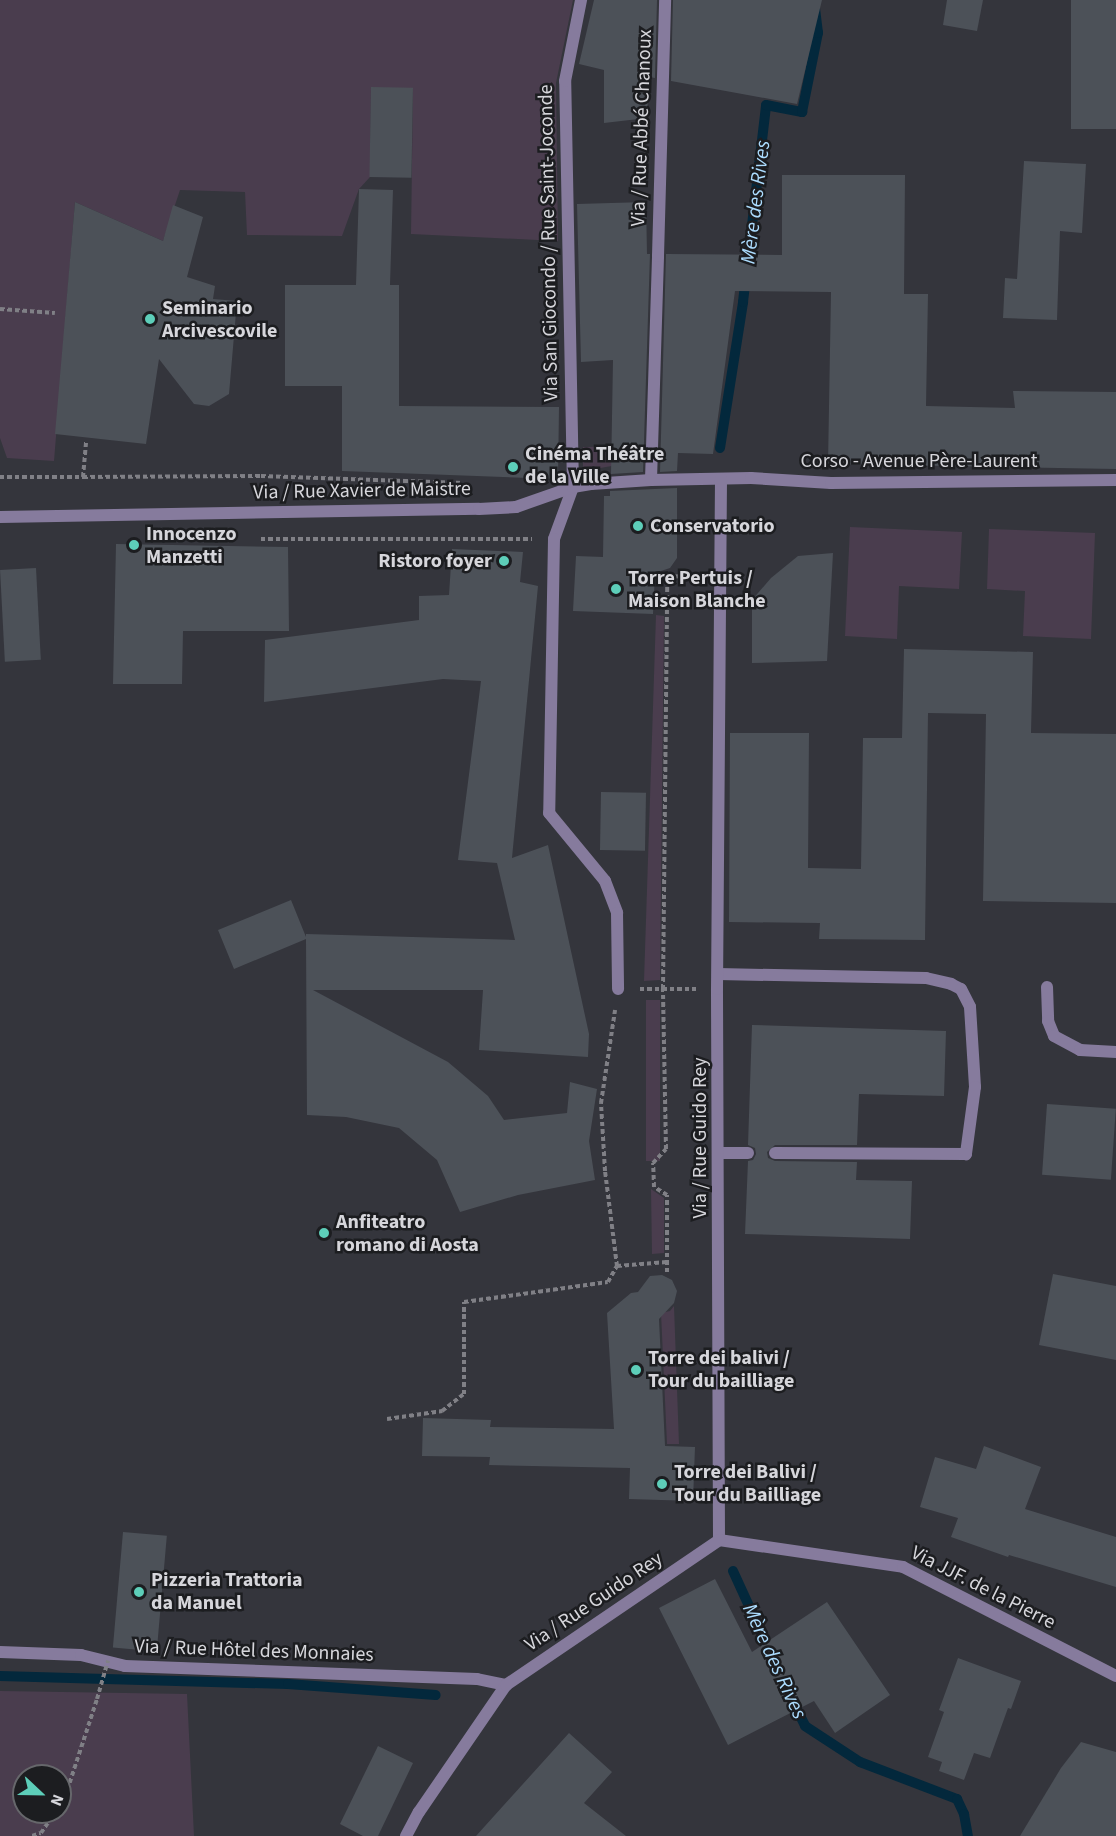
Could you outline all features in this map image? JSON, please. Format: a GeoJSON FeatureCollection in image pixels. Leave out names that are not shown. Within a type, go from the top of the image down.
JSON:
{"type":"FeatureCollection","features":[{"type":"Feature","properties":{"kind":"street","name":"Via San Giocondo / Rue Saint-Joconde"},"geometry":{"type":"LineString","coordinates":[[573,487],[565,81],[581,0]]}},
{"type":"Feature","properties":{"kind":"street","name":"Via / Rue Abbé Chanoux"},"geometry":{"type":"LineString","coordinates":[[651,480],[665,0]]}},
{"type":"Feature","properties":{"kind":"street","name":"Corso - Avenue Père-Laurent"},"geometry":{"type":"LineString","coordinates":[[721,479],[751,478],[831,483],[1116,480]]}},
{"type":"Feature","properties":{"kind":"street","name":"Via / Rue Xavier de Maistre"},"geometry":{"type":"LineString","coordinates":[[0,517],[488,509],[516,507],[573,487],[651,480],[721,479]]}},
{"type":"Feature","properties":{"kind":"street","name":"Via / Rue Guido Rey"},"geometry":{"type":"LineString","coordinates":[[506,1685],[719,1540],[717,989],[721,479]]}},
{"type":"Feature","properties":{"kind":"street"},"geometry":{"type":"LineString","coordinates":[[573,487],[554,539],[549,813],[605,881],[617,913],[618,989]]}},
{"type":"Feature","properties":{"kind":"street"},"geometry":{"type":"LineString","coordinates":[[718,974],[926,978],[961,989],[970,1007],[975,1087],[966,1154],[775,1153]]}},
{"type":"Feature","properties":{"kind":"street"},"geometry":{"type":"LineString","coordinates":[[1047,987],[1048,1021],[1053,1036],[1080,1050],[1116,1052]]}},
{"type":"Feature","properties":{"kind":"street"},"geometry":{"type":"LineString","coordinates":[[719,1153],[748,1153]]}},
{"type":"Feature","properties":{"kind":"street","name":"Via JJF. de la Pierre"},"geometry":{"type":"LineString","coordinates":[[719,1540],[903,1567],[1116,1676]]}},
{"type":"Feature","properties":{"kind":"street","name":"Via / Rue Hôtel des Monnaies"},"geometry":{"type":"LineString","coordinates":[[0,1652],[81,1655],[137,1667],[477,1679],[506,1685]]}},
{"type":"Feature","properties":{"kind":"street"},"geometry":{"type":"LineString","coordinates":[[406,1836],[419,1812],[506,1685]]}},
{"type":"Feature","properties":{"kind":"path"},"geometry":{"type":"LineString","coordinates":[[0,309],[55,313]]}},
{"type":"Feature","properties":{"kind":"path"},"geometry":{"type":"LineString","coordinates":[[83,477],[86,441]]}},
{"type":"Feature","properties":{"kind":"path"},"geometry":{"type":"LineString","coordinates":[[0,477],[261,476],[469,483]]}},
{"type":"Feature","properties":{"kind":"path"},"geometry":{"type":"LineString","coordinates":[[667,1272],[667,1195],[654,1187],[653,1163],[666,1149],[663,989],[667,577],[683,576]]}},
{"type":"Feature","properties":{"kind":"path"},"geometry":{"type":"LineString","coordinates":[[387,1419],[442,1411],[464,1394],[465,1302],[608,1282],[616,1266],[605,1170],[601,1102],[618,989],[717,989]]}},
{"type":"Feature","properties":{"kind":"path"},"geometry":{"type":"LineString","coordinates":[[616,1266],[667,1262]]}},
{"type":"Feature","properties":{"kind":"path"},"geometry":{"type":"LineString","coordinates":[[72,1770],[108,1661]]}},
{"type":"Feature","properties":{"kind":"path"},"geometry":{"type":"LineString","coordinates":[[32,1836],[41,1833],[47,1824]]}},
{"type":"Feature","properties":{"kind":"shaded area"},"geometry":{"type":"Polygon","coordinates":[[[0,0],[573,0],[556,83],[558,241],[411,234],[413,88],[371,88],[370,177],[359,189],[342,236],[247,235],[245,192],[180,190],[163,241],[75,202],[54,461],[7,458],[0,438],[0,0]]]}},
{"type":"Feature","properties":{"kind":"shaded area"},"geometry":{"type":"Polygon","coordinates":[[[645,446],[629,463],[583,471],[583,447],[645,446]]]}},
{"type":"Feature","properties":{"kind":"shaded area"},"geometry":{"type":"Polygon","coordinates":[[[850,527],[962,532],[959,589],[899,586],[897,639],[845,636],[850,527]]]}},
{"type":"Feature","properties":{"kind":"shaded area"},"geometry":{"type":"Polygon","coordinates":[[[989,529],[1095,533],[1091,639],[1023,636],[1025,591],[987,589],[989,529]]]}},
{"type":"Feature","properties":{"kind":"shaded area"},"geometry":{"type":"Polygon","coordinates":[[[656,615],[664,616],[660,980],[644,981],[656,615]]]}},
{"type":"Feature","properties":{"kind":"shaded area"},"geometry":{"type":"Polygon","coordinates":[[[646,1000],[660,1000],[660,1161],[646,1161],[646,1000]]]}},
{"type":"Feature","properties":{"kind":"shaded area"},"geometry":{"type":"Polygon","coordinates":[[[651,1189],[664,1198],[664,1253],[652,1254],[651,1189]]]}},
{"type":"Feature","properties":{"kind":"shaded area"},"geometry":{"type":"Polygon","coordinates":[[[674,1306],[679,1444],[667,1444],[661,1313],[670,1311],[674,1306]]]}},
{"type":"Feature","properties":{"kind":"shaded area"},"geometry":{"type":"Polygon","coordinates":[[[0,1691],[187,1694],[194,1836],[0,1836],[0,1691]]]}},
{"type":"Feature","properties":{"kind":"building"},"geometry":{"type":"Polygon","coordinates":[[[594,0],[657,0],[655,78],[649,77],[647,118],[604,123],[604,70],[579,64],[594,0]]]}},
{"type":"Feature","properties":{"kind":"building"},"geometry":{"type":"Polygon","coordinates":[[[673,0],[822,0],[797,104],[671,81],[673,0]]]}},
{"type":"Feature","properties":{"kind":"building"},"geometry":{"type":"Polygon","coordinates":[[[947,0],[983,0],[977,31],[943,25],[947,0]]]}},
{"type":"Feature","properties":{"kind":"building"},"geometry":{"type":"Polygon","coordinates":[[[1071,0],[1116,0],[1116,129],[1071,129],[1071,0]]]}},
{"type":"Feature","properties":{"kind":"building"},"geometry":{"type":"Polygon","coordinates":[[[371,87],[413,88],[411,178],[369,177],[371,87]]]}},
{"type":"Feature","properties":{"kind":"building"},"geometry":{"type":"Polygon","coordinates":[[[1024,161],[1086,164],[1082,233],[1060,231],[1057,320],[1003,318],[1005,278],[1017,279],[1024,161]]]}},
{"type":"Feature","properties":{"kind":"building"},"geometry":{"type":"Polygon","coordinates":[[[782,175],[905,175],[904,294],[928,294],[926,406],[1015,408],[1013,391],[1116,392],[1116,469],[828,464],[831,292],[735,291],[713,454],[678,453],[677,471],[660,472],[666,254],[782,255],[782,175]]]}},
{"type":"Feature","properties":{"kind":"building"},"geometry":{"type":"Polygon","coordinates":[[[359,189],[393,190],[390,285],[399,285],[399,406],[559,407],[558,479],[342,471],[342,386],[285,386],[285,285],[356,285],[359,189]]]}},
{"type":"Feature","properties":{"kind":"building","name":"Seminario Arcivescovile"},"geometry":{"type":"Polygon","coordinates":[[[75,202],[163,241],[173,205],[203,217],[187,277],[215,286],[213,299],[237,301],[229,394],[209,406],[194,404],[159,359],[146,444],[55,434],[75,202]]]}},
{"type":"Feature","properties":{"kind":"building"},"geometry":{"type":"Polygon","coordinates":[[[646,202],[647,254],[650,254],[643,472],[611,474],[613,360],[581,362],[577,204],[646,202]]]}},
{"type":"Feature","properties":{"kind":"building"},"geometry":{"type":"Polygon","coordinates":[[[677,488],[677,558],[670,568],[655,573],[653,614],[573,611],[576,556],[603,557],[604,496],[610,496],[610,491],[677,488]]]}},
{"type":"Feature","properties":{"kind":"building"},"geometry":{"type":"Polygon","coordinates":[[[116,544],[288,547],[289,631],[183,631],[182,684],[113,684],[116,544]]]}},
{"type":"Feature","properties":{"kind":"building"},"geometry":{"type":"Polygon","coordinates":[[[452,549],[523,552],[520,582],[538,586],[512,858],[548,845],[589,1034],[588,1057],[479,1050],[483,990],[313,990],[448,1062],[488,1096],[504,1120],[567,1113],[570,1082],[597,1089],[589,1141],[595,1180],[518,1195],[460,1212],[437,1160],[399,1128],[346,1117],[307,1115],[306,939],[234,969],[218,930],[291,900],[306,937],[306,934],[515,940],[497,863],[458,860],[481,681],[443,679],[264,702],[265,640],[419,620],[419,596],[449,595],[452,549]]]}},
{"type":"Feature","properties":{"kind":"building"},"geometry":{"type":"Polygon","coordinates":[[[833,553],[827,661],[752,663],[752,600],[771,578],[798,556],[833,553]]]}},
{"type":"Feature","properties":{"kind":"building"},"geometry":{"type":"Polygon","coordinates":[[[36,568],[41,660],[5,662],[0,570],[36,568]]]}},
{"type":"Feature","properties":{"kind":"building"},"geometry":{"type":"Polygon","coordinates":[[[904,649],[1033,652],[1031,733],[1116,734],[1116,903],[983,901],[986,714],[928,713],[925,940],[819,939],[820,923],[729,922],[730,733],[809,733],[808,868],[861,869],[863,738],[902,738],[904,649]]]}},
{"type":"Feature","properties":{"kind":"building"},"geometry":{"type":"Polygon","coordinates":[[[601,792],[646,793],[645,851],[600,850],[601,792]]]}},
{"type":"Feature","properties":{"kind":"building"},"geometry":{"type":"Polygon","coordinates":[[[752,1025],[946,1031],[944,1096],[859,1094],[857,1145],[775,1145],[767,1152],[768,1158],[775,1161],[857,1162],[856,1180],[912,1181],[910,1239],[745,1234],[748,1161],[753,1160],[756,1154],[755,1148],[748,1145],[752,1025]]]}},
{"type":"Feature","properties":{"kind":"building"},"geometry":{"type":"Polygon","coordinates":[[[1047,1104],[1116,1109],[1111,1180],[1042,1175],[1047,1104]]]}},
{"type":"Feature","properties":{"kind":"building"},"geometry":{"type":"Polygon","coordinates":[[[1053,1274],[1116,1286],[1116,1360],[1039,1345],[1053,1274]]]}},
{"type":"Feature","properties":{"kind":"building"},"geometry":{"type":"Polygon","coordinates":[[[662,1275],[672,1280],[677,1291],[674,1303],[659,1319],[665,1446],[695,1447],[693,1501],[629,1499],[630,1468],[489,1465],[490,1457],[422,1456],[423,1418],[491,1420],[490,1427],[614,1429],[607,1313],[631,1293],[638,1292],[650,1276],[662,1275]]]}},
{"type":"Feature","properties":{"kind":"building"},"geometry":{"type":"Polygon","coordinates":[[[984,1446],[1041,1467],[1025,1509],[1116,1537],[1116,1587],[1009,1555],[1008,1557],[951,1537],[958,1518],[920,1507],[935,1457],[976,1469],[984,1446]]]}},
{"type":"Feature","properties":{"kind":"building","name":"Pizzeria Trattoria da Manuel"},"geometry":{"type":"Polygon","coordinates":[[[123,1532],[167,1536],[157,1651],[113,1648],[123,1532]]]}},
{"type":"Feature","properties":{"kind":"building"},"geometry":{"type":"Polygon","coordinates":[[[715,1579],[752,1652],[827,1602],[890,1695],[835,1733],[814,1701],[728,1745],[659,1608],[715,1579]]]}},
{"type":"Feature","properties":{"kind":"building"},"geometry":{"type":"Polygon","coordinates":[[[958,1658],[1021,1681],[1011,1709],[1008,1708],[990,1758],[974,1753],[964,1780],[939,1771],[942,1762],[928,1757],[944,1712],[939,1710],[958,1658]]]}},
{"type":"Feature","properties":{"kind":"building"},"geometry":{"type":"Polygon","coordinates":[[[569,1733],[612,1772],[584,1803],[626,1836],[476,1836],[569,1733]]]}},
{"type":"Feature","properties":{"kind":"building"},"geometry":{"type":"Polygon","coordinates":[[[1081,1742],[1116,1752],[1116,1836],[1020,1836],[1061,1768],[1081,1742]]]}},
{"type":"Feature","properties":{"kind":"building"},"geometry":{"type":"Polygon","coordinates":[[[378,1746],[413,1763],[378,1836],[363,1836],[340,1824],[378,1746]]]}},
{"type":"Feature","properties":{"kind":"waterway","name":"Mère des Rives"},"geometry":{"type":"LineString","coordinates":[[720,448],[743,302],[766,105],[802,112],[818,33],[814,0]]}},
{"type":"Feature","properties":{"kind":"waterway","name":"Mère des Rives"},"geometry":{"type":"LineString","coordinates":[[733,1571],[771,1654]]}},
{"type":"Feature","properties":{"kind":"waterway"},"geometry":{"type":"LineString","coordinates":[[0,1676],[288,1684],[436,1695]]}},
{"type":"Feature","properties":{"kind":"waterway","name":"Mère des Rives"},"geometry":{"type":"LineString","coordinates":[[791,1698],[805,1726],[860,1762],[957,1799],[964,1814],[968,1836]]}},
{"type":"Feature","properties":{"kind":"place","name":"Seminario Arcivescovile"},"geometry":{"type":"Point","coordinates":[150,319]}},
{"type":"Feature","properties":{"kind":"place","name":"Cinéma Théâtre de la Ville"},"geometry":{"type":"Point","coordinates":[513,467]}},
{"type":"Feature","properties":{"kind":"place","name":"Conservatorio"},"geometry":{"type":"Point","coordinates":[638,526]}},
{"type":"Feature","properties":{"kind":"place","name":"Innocenzo Manzetti"},"geometry":{"type":"Point","coordinates":[134,545]}},
{"type":"Feature","properties":{"kind":"place","name":"Ristoro foyer"},"geometry":{"type":"Point","coordinates":[504,561]}},
{"type":"Feature","properties":{"kind":"place","name":"Torre Pertuis / Maison Blanche"},"geometry":{"type":"Point","coordinates":[616,589]}},
{"type":"Feature","properties":{"kind":"place","name":"Anfiteatro romano di Aosta"},"geometry":{"type":"Point","coordinates":[324,1233]}},
{"type":"Feature","properties":{"kind":"place","name":"Torre dei balivi / Tour du bailliage"},"geometry":{"type":"Point","coordinates":[636,1370]}},
{"type":"Feature","properties":{"kind":"place","name":"Torre dei Balivi / Tour du Bailliage"},"geometry":{"type":"Point","coordinates":[662,1484]}},
{"type":"Feature","properties":{"kind":"place","name":"Pizzeria Trattoria da Manuel"},"geometry":{"type":"Point","coordinates":[139,1592]}}]}
